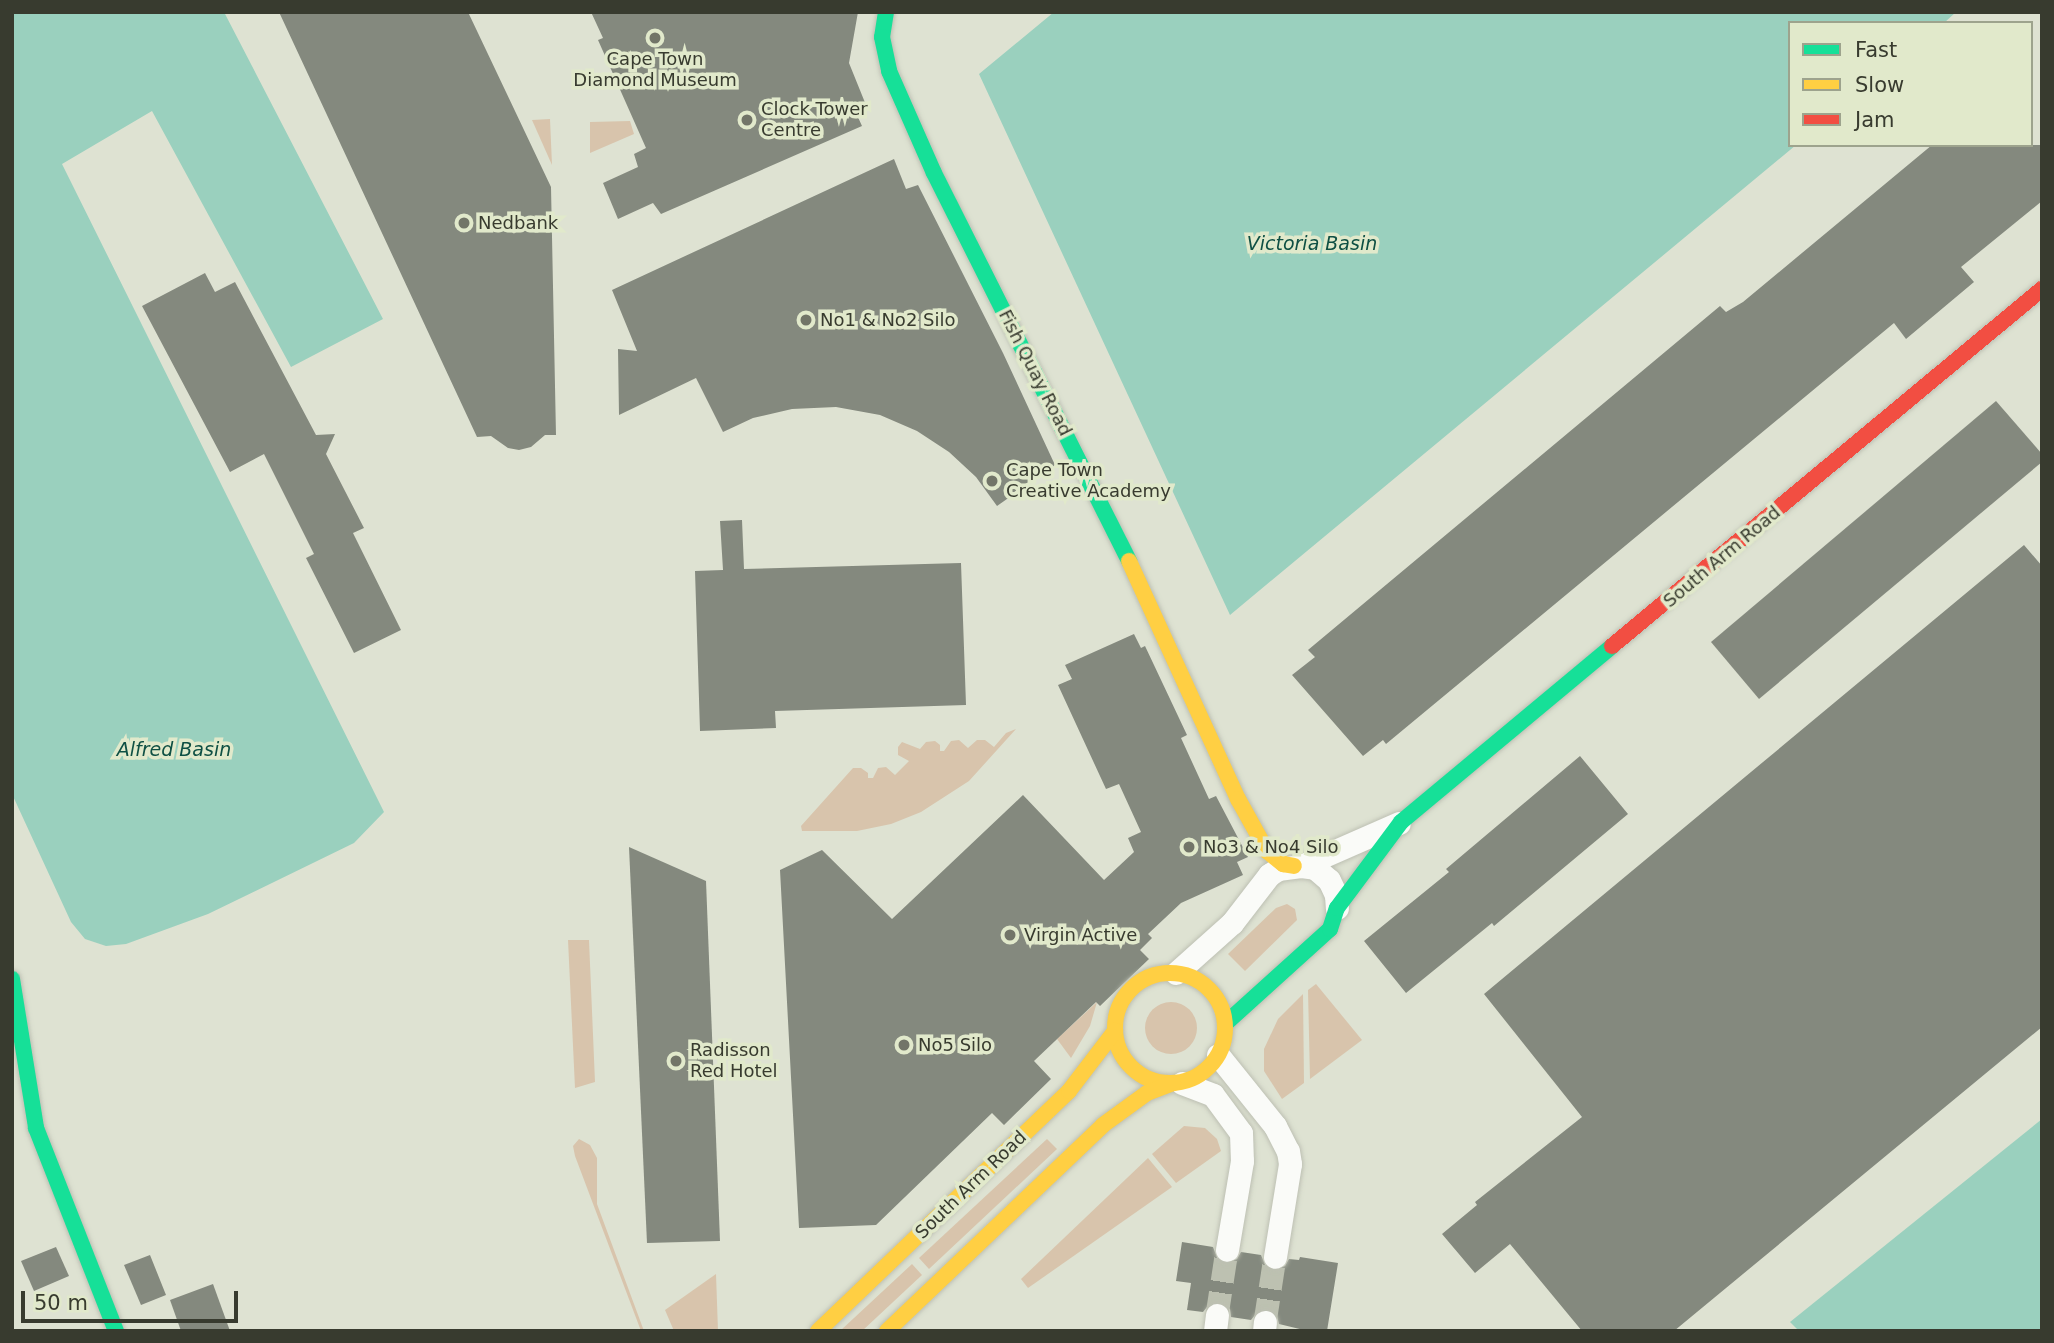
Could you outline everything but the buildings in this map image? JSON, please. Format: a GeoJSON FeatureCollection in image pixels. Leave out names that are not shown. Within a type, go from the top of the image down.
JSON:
{"type":"FeatureCollection","features":[{"type":"Feature","properties":{"kind":"street","name":"Fish Quay Road"},"geometry":{"type":"LineString","coordinates":[[886,12],[882,37],[889,71],[934,173],[1124,548],[1139,588],[1238,799],[1266,851],[1283,863],[1298,866]]}},
{"type":"Feature","properties":{"kind":"street","name":"South Arm Road"},"geometry":{"type":"LineString","coordinates":[[1226,1023],[1330,929],[1337,908],[1401,822],[2042,289]]}},
{"type":"Feature","properties":{"kind":"street","name":"South Arm Road"},"geometry":{"type":"LineString","coordinates":[[1176,973],[1232,923],[1269,875],[1298,866],[1401,822]]}},
{"type":"Feature","properties":{"kind":"street"},"geometry":{"type":"LineString","coordinates":[[1298,866],[1315,868],[1329,880],[1336,895],[1337,908]]}},
{"type":"Feature","properties":{"kind":"street"},"geometry":{"type":"LineString","coordinates":[[887,1331],[1103,1125],[1147,1093],[1178,1083],[1206,1070],[1219,1055],[1226,1023],[1223,1010],[1210,989],[1200,981],[1176,973],[1160,973],[1132,988],[1122,1000],[1115,1031],[1119,1049],[1129,1065],[1155,1082],[1178,1083],[1213,1095],[1241,1133],[1244,1151],[1227,1250]]}},
{"type":"Feature","properties":{"kind":"street"},"geometry":{"type":"LineString","coordinates":[[12,979],[36,1128],[116,1331]]}},
{"type":"Feature","properties":{"kind":"street","name":"South Arm Road"},"geometry":{"type":"LineString","coordinates":[[818,1331],[1069,1091],[1115,1031]]}},
{"type":"Feature","properties":{"kind":"street"},"geometry":{"type":"LineString","coordinates":[[1219,1055],[1275,1126],[1288,1151],[1290,1164],[1275,1257]]}},
{"type":"Feature","properties":{"kind":"shaded area"},"geometry":{"type":"Polygon","coordinates":[[[550,119],[552,165],[532,120],[550,119]]]}},
{"type":"Feature","properties":{"kind":"shaded area"},"geometry":{"type":"Polygon","coordinates":[[[630,121],[634,134],[590,153],[590,122],[630,121]]]}},
{"type":"Feature","properties":{"kind":"shaded area"},"geometry":{"type":"Polygon","coordinates":[[[1016,729],[969,781],[921,812],[891,824],[857,831],[802,831],[801,826],[853,768],[861,768],[868,773],[868,778],[873,778],[878,768],[886,767],[895,775],[909,761],[898,755],[898,747],[902,742],[920,749],[926,742],[935,741],[940,745],[940,751],[944,751],[951,741],[959,740],[968,748],[977,740],[985,740],[994,747],[1006,733],[1016,729]]]}},
{"type":"Feature","properties":{"kind":"shaded area"},"geometry":{"type":"Polygon","coordinates":[[[1287,904],[1295,909],[1297,920],[1245,971],[1228,954],[1276,908],[1287,904]]]}},
{"type":"Feature","properties":{"kind":"shaded area"},"geometry":{"type":"Polygon","coordinates":[[[568,940],[589,940],[595,1082],[575,1088],[568,940]]]}},
{"type":"Feature","properties":{"kind":"shaded area"},"geometry":{"type":"Polygon","coordinates":[[[1316,984],[1362,1040],[1310,1079],[1308,990],[1316,984]]]}},
{"type":"Feature","properties":{"kind":"shaded area"},"geometry":{"type":"Polygon","coordinates":[[[1303,994],[1304,1083],[1282,1099],[1264,1071],[1264,1049],[1278,1019],[1303,994]]]}},
{"type":"Feature","properties":{"kind":"shaded area"},"geometry":{"type":"Polygon","coordinates":[[[1097,1002],[1090,1026],[1071,1058],[1057,1039],[1097,1002]]]}},
{"type":"Feature","properties":{"kind":"shaded area"},"geometry":{"type":"Polygon","coordinates":[[[1171,1002],[1181,1004],[1189,1010],[1195,1018],[1195,1038],[1189,1046],[1181,1052],[1171,1054],[1161,1052],[1153,1046],[1147,1038],[1145,1028],[1147,1018],[1153,1010],[1161,1004],[1171,1002]]]}},
{"type":"Feature","properties":{"kind":"shaded area"},"geometry":{"type":"Polygon","coordinates":[[[1184,1126],[1205,1128],[1217,1139],[1221,1151],[1176,1183],[1152,1154],[1184,1126]]]}},
{"type":"Feature","properties":{"kind":"shaded area"},"geometry":{"type":"Polygon","coordinates":[[[579,1139],[590,1145],[597,1158],[597,1204],[644,1331],[641,1331],[575,1156],[573,1146],[579,1139]]]}},
{"type":"Feature","properties":{"kind":"shaded area"},"geometry":{"type":"Polygon","coordinates":[[[1047,1139],[1057,1149],[929,1269],[919,1258],[1047,1139]]]}},
{"type":"Feature","properties":{"kind":"shaded area"},"geometry":{"type":"Polygon","coordinates":[[[1148,1158],[1172,1187],[1028,1288],[1021,1279],[1148,1158]]]}},
{"type":"Feature","properties":{"kind":"shaded area"},"geometry":{"type":"Polygon","coordinates":[[[912,1264],[922,1275],[862,1331],[840,1331],[912,1264]]]}},
{"type":"Feature","properties":{"kind":"shaded area"},"geometry":{"type":"Polygon","coordinates":[[[716,1274],[718,1331],[674,1331],[665,1310],[716,1274]]]}},
{"type":"Feature","properties":{"kind":"water","name":"Alfred Basin"},"geometry":{"type":"Polygon","coordinates":[[[12,12],[224,12],[383,319],[291,367],[152,111],[62,164],[384,812],[354,843],[208,914],[126,944],[106,946],[85,939],[71,922],[12,794],[12,12]]]}},
{"type":"Feature","properties":{"kind":"water","name":"Victoria Basin"},"geometry":{"type":"Polygon","coordinates":[[[1054,12],[1956,12],[1946,21],[1788,21],[1788,147],[1794,147],[1230,615],[979,74],[1054,12]]]}},
{"type":"Feature","properties":{"kind":"water"},"geometry":{"type":"Polygon","coordinates":[[[2042,1119],[2042,1331],[1799,1331],[1790,1322],[2042,1119]]]}},
{"type":"Feature","properties":{"kind":"tunnel"},"geometry":{"type":"LineString","coordinates":[[1217,1315],[1227,1250]]}},
{"type":"Feature","properties":{"kind":"tunnel"},"geometry":{"type":"LineString","coordinates":[[1265,1322],[1275,1257]]}},
{"type":"Feature","properties":{"kind":"traffic: fast"},"geometry":{"type":"LineString","coordinates":[[886,12],[882,37],[889,71],[934,173],[1129,561]]}},
{"type":"Feature","properties":{"kind":"traffic: fast"},"geometry":{"type":"LineString","coordinates":[[1226,1023],[1330,929],[1337,908],[1401,822],[1612,646]]}},
{"type":"Feature","properties":{"kind":"traffic: fast"},"geometry":{"type":"LineString","coordinates":[[12,979],[36,1128],[116,1331]]}},
{"type":"Feature","properties":{"kind":"traffic: slow"},"geometry":{"type":"LineString","coordinates":[[1129,561],[1238,799],[1267,851],[1283,864],[1294,866]]}},
{"type":"Feature","properties":{"kind":"traffic: slow"},"geometry":{"type":"LineString","coordinates":[[1170,973],[1191,977],[1209,989],[1221,1007],[1225,1028],[1221,1049],[1209,1067],[1191,1079],[1170,1083],[1149,1079],[1131,1067],[1119,1049],[1115,1028],[1119,1007],[1131,989],[1149,977],[1170,973]]}},
{"type":"Feature","properties":{"kind":"traffic: slow"},"geometry":{"type":"LineString","coordinates":[[818,1331],[1069,1091],[1115,1031]]}},
{"type":"Feature","properties":{"kind":"traffic: slow"},"geometry":{"type":"LineString","coordinates":[[887,1331],[1103,1125],[1147,1093],[1173,1083]]}},
{"type":"Feature","properties":{"kind":"traffic: jam"},"geometry":{"type":"LineString","coordinates":[[1612,646],[2042,289]]}},
{"type":"Feature","properties":{"kind":"place","name":"Cape Town Diamond Museum"},"geometry":{"type":"Point","coordinates":[655,38]}},
{"type":"Feature","properties":{"kind":"place","name":"Clock Tower Centre"},"geometry":{"type":"Point","coordinates":[747,120]}},
{"type":"Feature","properties":{"kind":"place","name":"Nedbank"},"geometry":{"type":"Point","coordinates":[464,223]}},
{"type":"Feature","properties":{"kind":"place","name":"No1 & No2 Silo"},"geometry":{"type":"Point","coordinates":[806,320]}},
{"type":"Feature","properties":{"kind":"place","name":"Cape Town Creative Academy"},"geometry":{"type":"Point","coordinates":[992,481]}},
{"type":"Feature","properties":{"kind":"place","name":"No3 & No4 Silo"},"geometry":{"type":"Point","coordinates":[1189,847]}},
{"type":"Feature","properties":{"kind":"place","name":"Virgin Active"},"geometry":{"type":"Point","coordinates":[1010,935]}},
{"type":"Feature","properties":{"kind":"place","name":"No5 Silo"},"geometry":{"type":"Point","coordinates":[904,1045]}},
{"type":"Feature","properties":{"kind":"place","name":"Radisson Red Hotel"},"geometry":{"type":"Point","coordinates":[676,1061]}}]}
